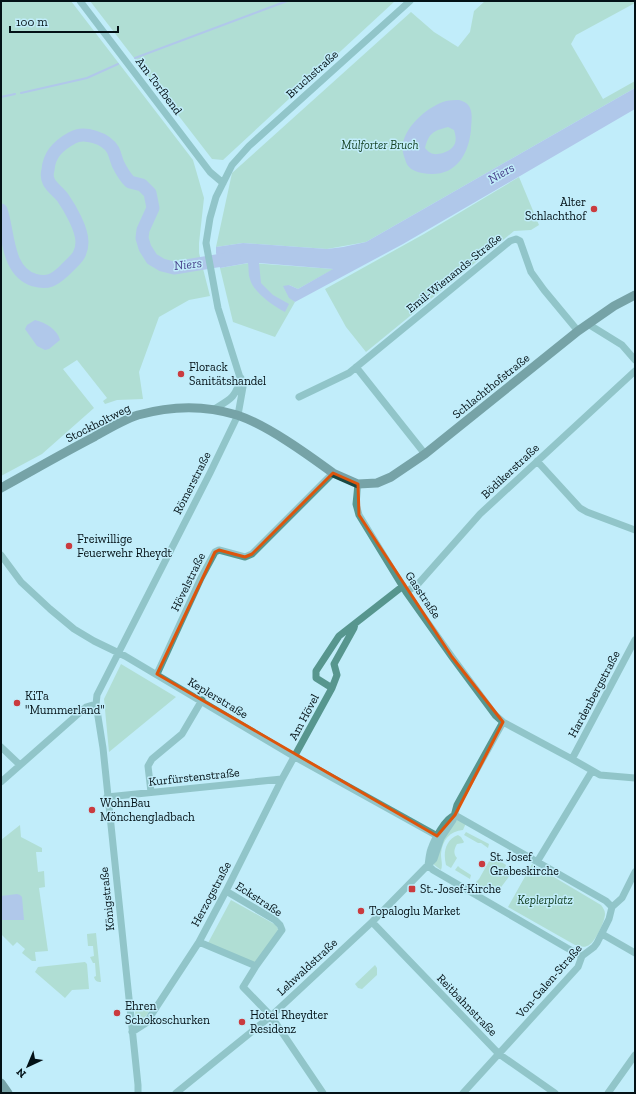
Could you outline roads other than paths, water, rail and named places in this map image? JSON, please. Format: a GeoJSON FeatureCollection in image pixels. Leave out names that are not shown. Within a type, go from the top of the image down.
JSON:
{"type":"FeatureCollection","features":[{"type":"Feature","properties":{"kind":"main road","name":"Schlachthofstraße"},"geometry":{"type":"LineString","coordinates":[[358,484],[377,483],[391,477],[425,454],[578,331],[614,306],[635,295]]}},
{"type":"Feature","properties":{"kind":"main road","name":"Stockholtweg"},"geometry":{"type":"LineString","coordinates":[[1,488],[115,425],[136,416],[159,410],[188,408],[214,409]]}},
{"type":"Feature","properties":{"kind":"main road"},"geometry":{"type":"LineString","coordinates":[[214,409],[238,415],[266,429],[333,473],[358,484]]}},
{"type":"Feature","properties":{"kind":"main road"},"geometry":{"type":"LineString","coordinates":[[1,1083],[8,1093]]}},
{"type":"Feature","properties":{"kind":"street","name":"Am Torfbend"},"geometry":{"type":"LineString","coordinates":[[80,1],[210,172],[223,183]]}},
{"type":"Feature","properties":{"kind":"street","name":"Bruchstraße"},"geometry":{"type":"LineString","coordinates":[[232,165],[249,146],[410,1]]}},
{"type":"Feature","properties":{"kind":"street","name":"Römerstraße"},"geometry":{"type":"LineString","coordinates":[[96,704],[97,695],[238,415],[243,387],[218,308],[206,243],[210,218],[216,198],[232,165]]}},
{"type":"Feature","properties":{"kind":"street","name":"Emil-Wienands-Straße"},"geometry":{"type":"LineString","coordinates":[[299,397],[349,373],[505,246],[516,239],[520,241],[532,272],[544,290],[578,331]]}},
{"type":"Feature","properties":{"kind":"street"},"geometry":{"type":"LineString","coordinates":[[588,324],[622,345],[635,360]]}},
{"type":"Feature","properties":{"kind":"street"},"geometry":{"type":"LineString","coordinates":[[356,367],[425,454]]}},
{"type":"Feature","properties":{"kind":"street","name":"Bödikerstraße"},"geometry":{"type":"LineString","coordinates":[[404,589],[418,584],[480,514],[635,371]]}},
{"type":"Feature","properties":{"kind":"street"},"geometry":{"type":"LineString","coordinates":[[214,409],[233,396],[237,390],[241,378]]}},
{"type":"Feature","properties":{"kind":"street"},"geometry":{"type":"LineString","coordinates":[[537,461],[580,508],[635,530]]}},
{"type":"Feature","properties":{"kind":"street","name":"Hövelstraße"},"geometry":{"type":"LineString","coordinates":[[157,674],[201,578],[215,552],[219,550],[244,557],[252,554],[333,473]]}},
{"type":"Feature","properties":{"kind":"street","name":"Gasstraße"},"geometry":{"type":"LineString","coordinates":[[358,484],[356,504],[359,516],[404,589],[460,669],[495,715],[503,722],[572,759],[600,776],[635,778]]}},
{"type":"Feature","properties":{"kind":"street","name":"Keplerstraße"},"geometry":{"type":"LineString","coordinates":[[1,555],[22,582],[68,624],[94,641],[119,652],[202,700],[295,757],[439,837]]}},
{"type":"Feature","properties":{"kind":"street","name":"Am Hövel"},"geometry":{"type":"LineString","coordinates":[[332,688],[316,678],[316,672],[339,636],[404,589]]}},
{"type":"Feature","properties":{"kind":"street","name":"Am Hövel"},"geometry":{"type":"LineString","coordinates":[[295,757],[332,688],[337,675],[334,664],[355,624]]}},
{"type":"Feature","properties":{"kind":"street","name":"Hardenbergstraße"},"geometry":{"type":"LineString","coordinates":[[572,759],[635,640]]}},
{"type":"Feature","properties":{"kind":"street"},"geometry":{"type":"LineString","coordinates":[[151,792],[148,766],[152,759],[182,734],[202,700]]}},
{"type":"Feature","properties":{"kind":"street"},"geometry":{"type":"LineString","coordinates":[[1,782],[86,707],[96,704]]}},
{"type":"Feature","properties":{"kind":"street","name":"Königstraße"},"geometry":{"type":"LineString","coordinates":[[96,704],[103,748],[138,1093]]}},
{"type":"Feature","properties":{"kind":"street","name":"Lehwaldstraße"},"geometry":{"type":"LineString","coordinates":[[176,1093],[271,1016],[372,922],[434,859],[439,837],[450,816],[454,815],[457,805],[503,722]]}},
{"type":"Feature","properties":{"kind":"street"},"geometry":{"type":"LineString","coordinates":[[1,747],[20,764]]}},
{"type":"Feature","properties":{"kind":"street","name":"Herzogstraße"},"geometry":{"type":"LineString","coordinates":[[132,1032],[146,1023],[198,942],[226,891],[282,779],[295,757]]}},
{"type":"Feature","properties":{"kind":"street"},"geometry":{"type":"LineString","coordinates":[[537,862],[592,771]]}},
{"type":"Feature","properties":{"kind":"street","name":"Kurfürstenstraße"},"geometry":{"type":"LineString","coordinates":[[107,797],[282,779]]}},
{"type":"Feature","properties":{"kind":"street"},"geometry":{"type":"LineString","coordinates":[[454,815],[606,901],[612,907]]}},
{"type":"Feature","properties":{"kind":"street"},"geometry":{"type":"LineString","coordinates":[[428,865],[433,870],[569,950],[582,956]]}},
{"type":"Feature","properties":{"kind":"street","name":"Von-Galen-Straße"},"geometry":{"type":"LineString","coordinates":[[463,1093],[578,967],[582,956],[594,947],[609,919],[612,907],[622,898],[635,872]]}},
{"type":"Feature","properties":{"kind":"street","name":"Eckstraße"},"geometry":{"type":"LineString","coordinates":[[226,891],[275,920],[280,925],[282,930],[256,966]]}},
{"type":"Feature","properties":{"kind":"street","name":"Reitbahnstraße"},"geometry":{"type":"LineString","coordinates":[[372,922],[499,1054],[555,1093]]}},
{"type":"Feature","properties":{"kind":"street"},"geometry":{"type":"LineString","coordinates":[[602,934],[635,953]]}},
{"type":"Feature","properties":{"kind":"street"},"geometry":{"type":"LineString","coordinates":[[198,942],[256,966],[243,987],[271,1016],[323,1093]]}},
{"type":"Feature","properties":{"kind":"street"},"geometry":{"type":"LineString","coordinates":[[608,1093],[635,1055]]}},
{"type":"Feature","properties":{"kind":"water"},"geometry":{"type":"Polygon","coordinates":[[[635,88],[635,109],[403,244],[295,302],[289,298],[283,286],[289,285],[298,289],[333,269],[259,263],[261,283],[273,295],[289,304],[285,312],[269,302],[255,289],[249,277],[248,263],[220,268],[216,247],[243,243],[327,249],[366,242],[635,88]]]}},
{"type":"Feature","properties":{"kind":"water"},"geometry":{"type":"Polygon","coordinates":[[[459,100],[468,105],[472,119],[469,140],[462,157],[457,164],[442,173],[422,173],[411,169],[407,165],[403,150],[403,144],[408,130],[419,117],[433,107],[446,101],[459,100]],[[448,127],[435,131],[428,139],[425,148],[429,152],[435,154],[447,151],[453,147],[456,138],[454,130],[448,127]]]}},
{"type":"Feature","properties":{"kind":"water"},"geometry":{"type":"Polygon","coordinates":[[[35,320],[50,327],[59,336],[60,340],[49,349],[45,350],[37,346],[25,329],[27,325],[35,320]]]}},
{"type":"Feature","properties":{"kind":"water"},"geometry":{"type":"Polygon","coordinates":[[[17,894],[22,897],[24,920],[1,919],[1,896],[17,894]]]}},
{"type":"Feature","properties":{"kind":"waterway"},"geometry":{"type":"LineString","coordinates":[[135,58],[287,1]]}},
{"type":"Feature","properties":{"kind":"waterway"},"geometry":{"type":"LineString","coordinates":[[21,93],[87,78],[118,64]]}},
{"type":"Feature","properties":{"kind":"waterway"},"geometry":{"type":"LineString","coordinates":[[1,97],[15,94]]}},
{"type":"Feature","properties":{"kind":"waterway","name":"Niers"},"geometry":{"type":"LineString","coordinates":[[1,210],[10,250],[13,260],[18,268],[25,275],[34,280],[43,282],[54,279],[79,255],[82,242],[78,225],[69,207],[49,182],[47,174],[50,159],[59,147],[72,138],[82,135],[94,137],[110,146],[119,166],[128,180],[130,182],[142,185],[150,193],[153,208],[143,230],[142,238],[145,248],[152,259],[162,265],[174,268],[234,258]]}},
{"type":"Feature","properties":{"kind":"place","name":"Alter Schlachthof"},"geometry":{"type":"Point","coordinates":[594,209]}},
{"type":"Feature","properties":{"kind":"place","name":"Florack Sanitätshandel"},"geometry":{"type":"Point","coordinates":[181,374]}},
{"type":"Feature","properties":{"kind":"place","name":"Freiwillige Feuerwehr Rheydt"},"geometry":{"type":"Point","coordinates":[69,546]}},
{"type":"Feature","properties":{"kind":"place","name":"KiTa \"Mummerland\""},"geometry":{"type":"Point","coordinates":[17,703]}},
{"type":"Feature","properties":{"kind":"place","name":"WohnBau Mönchengladbach"},"geometry":{"type":"Point","coordinates":[92,810]}},
{"type":"Feature","properties":{"kind":"place","name":"St. Josef Grabeskirche"},"geometry":{"type":"Point","coordinates":[482,864]}},
{"type":"Feature","properties":{"kind":"place","name":"St.-Josef-Kirche"},"geometry":{"type":"Point","coordinates":[412,889]}},
{"type":"Feature","properties":{"kind":"place","name":"Topaloglu Market"},"geometry":{"type":"Point","coordinates":[361,911]}},
{"type":"Feature","properties":{"kind":"place","name":"Ehren Schokoschurken"},"geometry":{"type":"Point","coordinates":[117,1013]}},
{"type":"Feature","properties":{"kind":"place","name":"Hotel Rheydter Residenz"},"geometry":{"type":"Point","coordinates":[242,1022]}},
{"type":"Feature","properties":{"kind":"park label","name":"Mülforter Bruch"},"geometry":{"type":"Point","coordinates":[380,145]}},
{"type":"Feature","properties":{"kind":"park label","name":"Keplerplatz"},"geometry":{"type":"Point","coordinates":[545,900]}}]}
